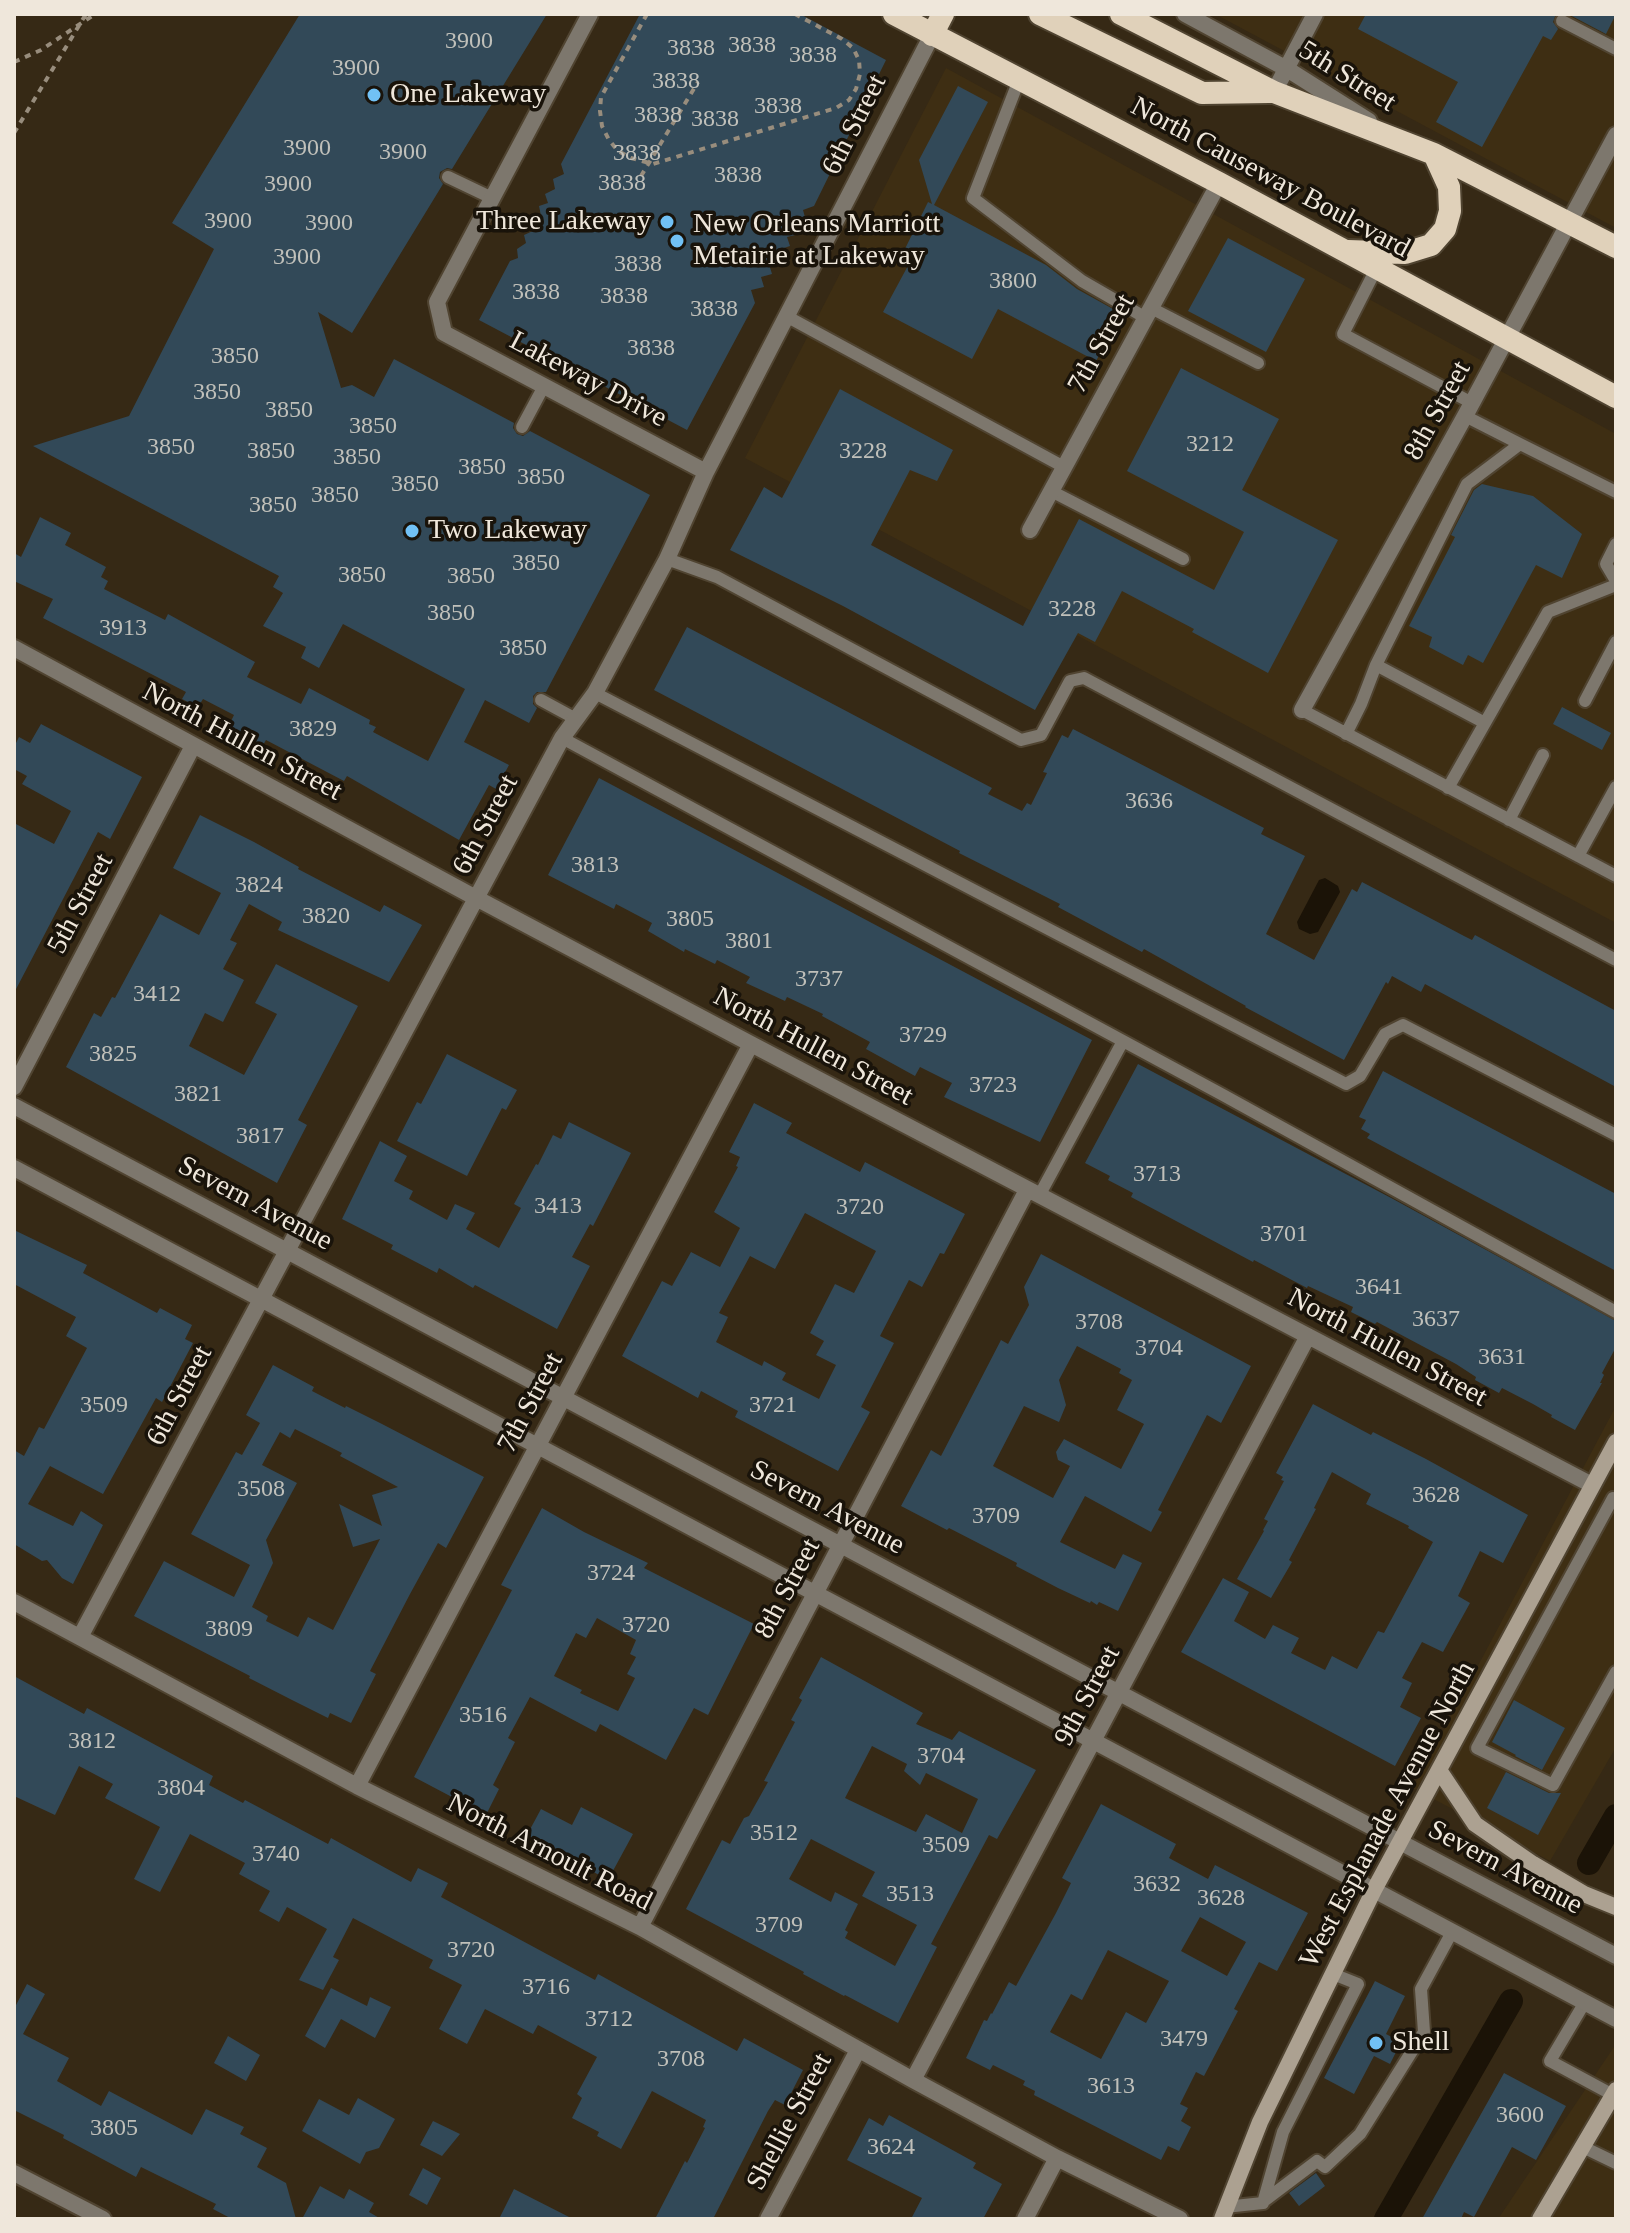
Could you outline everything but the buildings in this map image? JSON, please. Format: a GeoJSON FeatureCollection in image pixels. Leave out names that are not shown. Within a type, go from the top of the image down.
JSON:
{"type":"FeatureCollection","features":[{"type":"Feature","properties":{"kind":"highway","name":"North Causeway Boulevard"},"geometry":{"type":"LineString","coordinates":[[894,14],[1219,183],[1616,397]]}},
{"type":"Feature","properties":{"kind":"highway"},"geometry":{"type":"LineString","coordinates":[[932,35],[943,14]]}},
{"type":"Feature","properties":{"kind":"highway"},"geometry":{"type":"LineString","coordinates":[[1040,14],[1202,93],[1274,92]]}},
{"type":"Feature","properties":{"kind":"highway"},"geometry":{"type":"LineString","coordinates":[[1121,14],[1274,92],[1434,154],[1616,247]]}},
{"type":"Feature","properties":{"kind":"highway"},"geometry":{"type":"LineString","coordinates":[[1343,251],[1405,253],[1431,245],[1445,229],[1450,211],[1449,187],[1434,154]]}},
{"type":"Feature","properties":{"kind":"main road","name":"West Esplanade Avenue North"},"geometry":{"type":"LineString","coordinates":[[1223,2213],[1260,2122],[1374,1890],[1616,1442]]}},
{"type":"Feature","properties":{"kind":"main road"},"geometry":{"type":"LineString","coordinates":[[1439,1770],[1475,1824],[1533,1864],[1584,1894],[1616,1907]]}},
{"type":"Feature","properties":{"kind":"main road"},"geometry":{"type":"LineString","coordinates":[[1542,2219],[1614,2092]]}},
{"type":"Feature","properties":{"kind":"street"},"geometry":{"type":"LineString","coordinates":[[492,198],[590,14]]}},
{"type":"Feature","properties":{"kind":"street","name":"5th Street"},"geometry":{"type":"LineString","coordinates":[[1185,14],[1287,69],[1397,139]]}},
{"type":"Feature","properties":{"kind":"street"},"geometry":{"type":"LineString","coordinates":[[1274,92],[1315,14]]}},
{"type":"Feature","properties":{"kind":"street","name":"6th Street"},"geometry":{"type":"LineString","coordinates":[[80,1637],[562,738],[595,693],[667,559],[706,472],[932,35]]}},
{"type":"Feature","properties":{"kind":"street","name":"8th Street"},"geometry":{"type":"LineString","coordinates":[[1302,710],[1616,135]]}},
{"type":"Feature","properties":{"kind":"street","name":"7th Street"},"geometry":{"type":"LineString","coordinates":[[1030,530],[1219,183]]}},
{"type":"Feature","properties":{"kind":"street","name":"Lakeway Drive"},"geometry":{"type":"LineString","coordinates":[[492,198],[437,302],[444,333],[706,472]]}},
{"type":"Feature","properties":{"kind":"street","name":"North Hullen Street"},"geometry":{"type":"LineString","coordinates":[[14,648],[751,1044],[1592,1485]]}},
{"type":"Feature","properties":{"kind":"street","name":"5th Street"},"geometry":{"type":"LineString","coordinates":[[14,1087],[193,746]]}},
{"type":"Feature","properties":{"kind":"street","name":"7th Street"},"geometry":{"type":"LineString","coordinates":[[357,1786],[751,1044]]}},
{"type":"Feature","properties":{"kind":"street","name":"Severn Avenue"},"geometry":{"type":"LineString","coordinates":[[14,1106],[1616,1956]]}},
{"type":"Feature","properties":{"kind":"street"},"geometry":{"type":"LineString","coordinates":[[14,1168],[1616,2019]]}},
{"type":"Feature","properties":{"kind":"street","name":"8th Street"},"geometry":{"type":"LineString","coordinates":[[640,1927],[815,1593],[1033,1193]]}},
{"type":"Feature","properties":{"kind":"street","name":"9th Street"},"geometry":{"type":"LineString","coordinates":[[913,2080],[1308,1336]]}},
{"type":"Feature","properties":{"kind":"street","name":"North Arnoult Road"},"geometry":{"type":"LineString","coordinates":[[14,1602],[357,1786],[640,1927],[1057,2158],[1180,2219]]}},
{"type":"Feature","properties":{"kind":"street","name":"Shellie Street"},"geometry":{"type":"LineString","coordinates":[[768,2219],[858,2050]]}},
{"type":"Feature","properties":{"kind":"street"},"geometry":{"type":"LineString","coordinates":[[1025,2219],[1057,2158]]}},
{"type":"Feature","properties":{"kind":"street"},"geometry":{"type":"LineString","coordinates":[[14,2173],[103,2219]]}},
{"type":"Feature","properties":{"kind":"lane"},"geometry":{"type":"LineString","coordinates":[[1562,21],[1616,49]]}},
{"type":"Feature","properties":{"kind":"lane"},"geometry":{"type":"LineString","coordinates":[[1019,80],[973,198],[1082,281],[1258,363]]}},
{"type":"Feature","properties":{"kind":"lane"},"geometry":{"type":"LineString","coordinates":[[448,177],[492,198]]}},
{"type":"Feature","properties":{"kind":"lane"},"geometry":{"type":"LineString","coordinates":[[1376,269],[1343,334],[1469,409],[1520,444],[1616,492]]}},
{"type":"Feature","properties":{"kind":"lane"},"geometry":{"type":"LineString","coordinates":[[786,316],[1064,467]]}},
{"type":"Feature","properties":{"kind":"lane"},"geometry":{"type":"LineString","coordinates":[[522,427],[544,386]]}},
{"type":"Feature","properties":{"kind":"lane"},"geometry":{"type":"LineString","coordinates":[[1346,734],[1376,665],[1467,484],[1520,444]]}},
{"type":"Feature","properties":{"kind":"lane"},"geometry":{"type":"LineString","coordinates":[[1051,491],[1183,559]]}},
{"type":"Feature","properties":{"kind":"lane"},"geometry":{"type":"LineString","coordinates":[[1448,788],[1548,612],[1616,583],[1606,564],[1616,544]]}},
{"type":"Feature","properties":{"kind":"lane"},"geometry":{"type":"LineString","coordinates":[[667,559],[717,577],[1021,740],[1041,735],[1070,681],[1084,678],[1616,960]]}},
{"type":"Feature","properties":{"kind":"lane"},"geometry":{"type":"LineString","coordinates":[[1585,701],[1616,642]]}},
{"type":"Feature","properties":{"kind":"lane"},"geometry":{"type":"LineString","coordinates":[[1376,665],[1485,723]]}},
{"type":"Feature","properties":{"kind":"lane"},"geometry":{"type":"LineString","coordinates":[[595,693],[1346,1084],[1360,1076],[1385,1034],[1403,1025],[1616,1135]]}},
{"type":"Feature","properties":{"kind":"lane"},"geometry":{"type":"LineString","coordinates":[[541,700],[576,719]]}},
{"type":"Feature","properties":{"kind":"lane"},"geometry":{"type":"LineString","coordinates":[[1302,710],[1616,876]]}},
{"type":"Feature","properties":{"kind":"lane"},"geometry":{"type":"LineString","coordinates":[[562,738],[1616,1312]]}},
{"type":"Feature","properties":{"kind":"lane"},"geometry":{"type":"LineString","coordinates":[[1509,820],[1543,755]]}},
{"type":"Feature","properties":{"kind":"lane"},"geometry":{"type":"LineString","coordinates":[[1578,856],[1616,787]]}},
{"type":"Feature","properties":{"kind":"lane"},"geometry":{"type":"LineString","coordinates":[[1033,1193],[1123,1041]]}},
{"type":"Feature","properties":{"kind":"lane"},"geometry":{"type":"LineString","coordinates":[[1592,1485],[1615,1499],[1477,1748],[1553,1785],[1616,1672]]}},
{"type":"Feature","properties":{"kind":"lane"},"geometry":{"type":"LineString","coordinates":[[1519,1619],[1541,1632]]}},
{"type":"Feature","properties":{"kind":"lane"},"geometry":{"type":"LineString","coordinates":[[1223,2213],[1263,2203],[1317,2161],[1325,2167],[1360,2134],[1424,2032],[1421,1989],[1452,1932]]}},
{"type":"Feature","properties":{"kind":"lane"},"geometry":{"type":"LineString","coordinates":[[1264,2201],[1283,2132],[1358,1984],[1333,1974]]}},
{"type":"Feature","properties":{"kind":"lane"},"geometry":{"type":"LineString","coordinates":[[1585,2002],[1550,2061],[1614,2092]]}},
{"type":"Feature","properties":{"kind":"lane"},"geometry":{"type":"LineString","coordinates":[[1295,2052],[1318,2063]]}},
{"type":"Feature","properties":{"kind":"lane"},"geometry":{"type":"LineString","coordinates":[[1260,2122],[1283,2132]]}},
{"type":"Feature","properties":{"kind":"lane"},"geometry":{"type":"LineString","coordinates":[[1583,2147],[1616,2163]]}},
{"type":"Feature","properties":{"kind":"path"},"geometry":{"type":"LineString","coordinates":[[14,133],[86,14]]}},
{"type":"Feature","properties":{"kind":"path"},"geometry":{"type":"LineString","coordinates":[[14,62],[41,50],[95,14]]}},
{"type":"Feature","properties":{"kind":"path"},"geometry":{"type":"LineString","coordinates":[[647,14],[601,97],[600,111],[602,126],[618,151],[649,164],[663,163],[822,113],[849,100],[860,74],[859,60],[853,48],[795,14]]}},
{"type":"Feature","properties":{"kind":"path"},"geometry":{"type":"LineString","coordinates":[[641,176],[698,82]]}},
{"type":"Feature","properties":{"kind":"shaded area"},"geometry":{"type":"Polygon","coordinates":[[[1215,14],[1616,14],[1616,228],[1215,14]]]}},
{"type":"Feature","properties":{"kind":"shaded area"},"geometry":{"type":"Polygon","coordinates":[[[946,68],[1616,434],[1616,923],[745,458],[946,68]]]}},
{"type":"Feature","properties":{"kind":"shaded area"},"geometry":{"type":"Polygon","coordinates":[[[1325,878],[1338,886],[1340,892],[1318,932],[1310,934],[1299,929],[1297,922],[1319,880],[1325,878]]]}},
{"type":"Feature","properties":{"kind":"shaded area"},"geometry":{"type":"Polygon","coordinates":[[[1616,1406],[1616,1747],[1550,1861],[1413,1788],[1616,1406]]]}},
{"type":"Feature","properties":{"kind":"shaded area"},"geometry":{"type":"Polygon","coordinates":[[[1616,2044],[1616,2219],[1498,2219],[1616,2044]]]}},
{"type":"Feature","properties":{"kind":"waterway"},"geometry":{"type":"LineString","coordinates":[[1589,1863],[1616,1816]]}},
{"type":"Feature","properties":{"kind":"waterway"},"geometry":{"type":"LineString","coordinates":[[1386,2219],[1511,2001]]}},
{"type":"Feature","properties":{"kind":"place","name":"One Lakeway"},"geometry":{"type":"Point","coordinates":[374,95]}},
{"type":"Feature","properties":{"kind":"place","name":"Three Lakeway"},"geometry":{"type":"Point","coordinates":[667,222]}},
{"type":"Feature","properties":{"kind":"place","name":"New Orleans Marriott Metairie at Lakeway"},"geometry":{"type":"Point","coordinates":[677,241]}},
{"type":"Feature","properties":{"kind":"place","name":"Two Lakeway"},"geometry":{"type":"Point","coordinates":[412,531]}},
{"type":"Feature","properties":{"kind":"place","name":"Shell"},"geometry":{"type":"Point","coordinates":[1376,2043]}}]}
